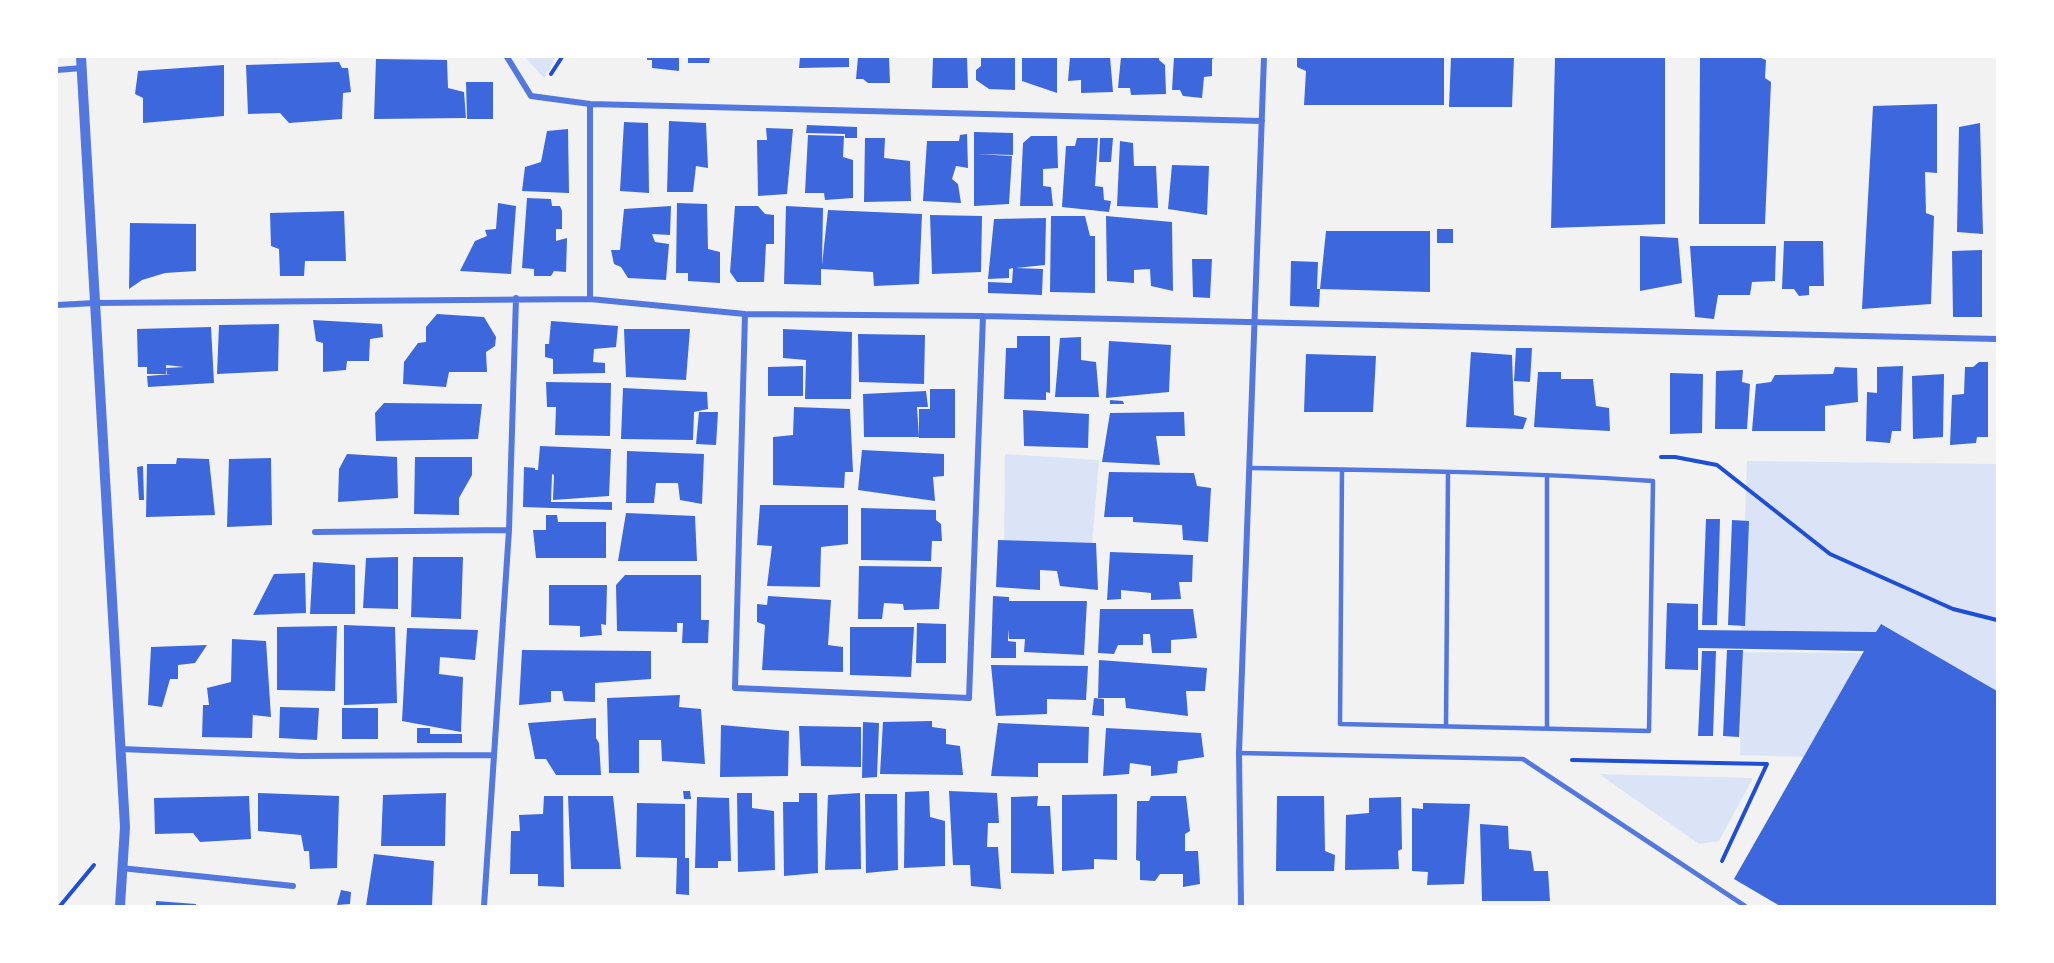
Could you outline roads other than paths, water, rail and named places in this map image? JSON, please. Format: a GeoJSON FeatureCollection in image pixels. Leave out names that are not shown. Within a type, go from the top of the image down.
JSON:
{"type":"FeatureCollection","features":[{"type":"Feature","properties":{"kind":"street"},"geometry":{"type":"LineString","coordinates":[[507,57],[531,96],[590,104],[1262,121]]}},
{"type":"Feature","properties":{"kind":"street"},"geometry":{"type":"LineString","coordinates":[[1241,906],[1239,753],[1264,57]]}},
{"type":"Feature","properties":{"kind":"street"},"geometry":{"type":"LineString","coordinates":[[57,70],[81,63],[125,827],[120,906]]}},
{"type":"Feature","properties":{"kind":"street"},"geometry":{"type":"LineString","coordinates":[[590,104],[590,299]]}},
{"type":"Feature","properties":{"kind":"street"},"geometry":{"type":"LineString","coordinates":[[484,906],[509,530],[516,298]]}},
{"type":"Feature","properties":{"kind":"street"},"geometry":{"type":"LineString","coordinates":[[57,305],[516,298],[590,299],[745,314],[983,316],[1997,339]]}},
{"type":"Feature","properties":{"kind":"street"},"geometry":{"type":"LineString","coordinates":[[745,314],[735,688],[969,698],[983,316]]}},
{"type":"Feature","properties":{"kind":"street"},"geometry":{"type":"LineString","coordinates":[[315,532],[509,530]]}},
{"type":"Feature","properties":{"kind":"street"},"geometry":{"type":"LineString","coordinates":[[120,749],[300,756],[494,755]]}},
{"type":"Feature","properties":{"kind":"street"},"geometry":{"type":"LineString","coordinates":[[121,868],[293,886]]}},
{"type":"Feature","properties":{"kind":"lane"},"geometry":{"type":"LineString","coordinates":[[1250,468],[1547,474],[1653,481],[1649,730],[1340,724],[1342,470]]}},
{"type":"Feature","properties":{"kind":"lane"},"geometry":{"type":"LineString","coordinates":[[1446,726],[1448,472]]}},
{"type":"Feature","properties":{"kind":"lane"},"geometry":{"type":"LineString","coordinates":[[1547,474],[1547,728]]}},
{"type":"Feature","properties":{"kind":"lane"},"geometry":{"type":"LineString","coordinates":[[1239,753],[1523,759],[1745,906]]}}]}
